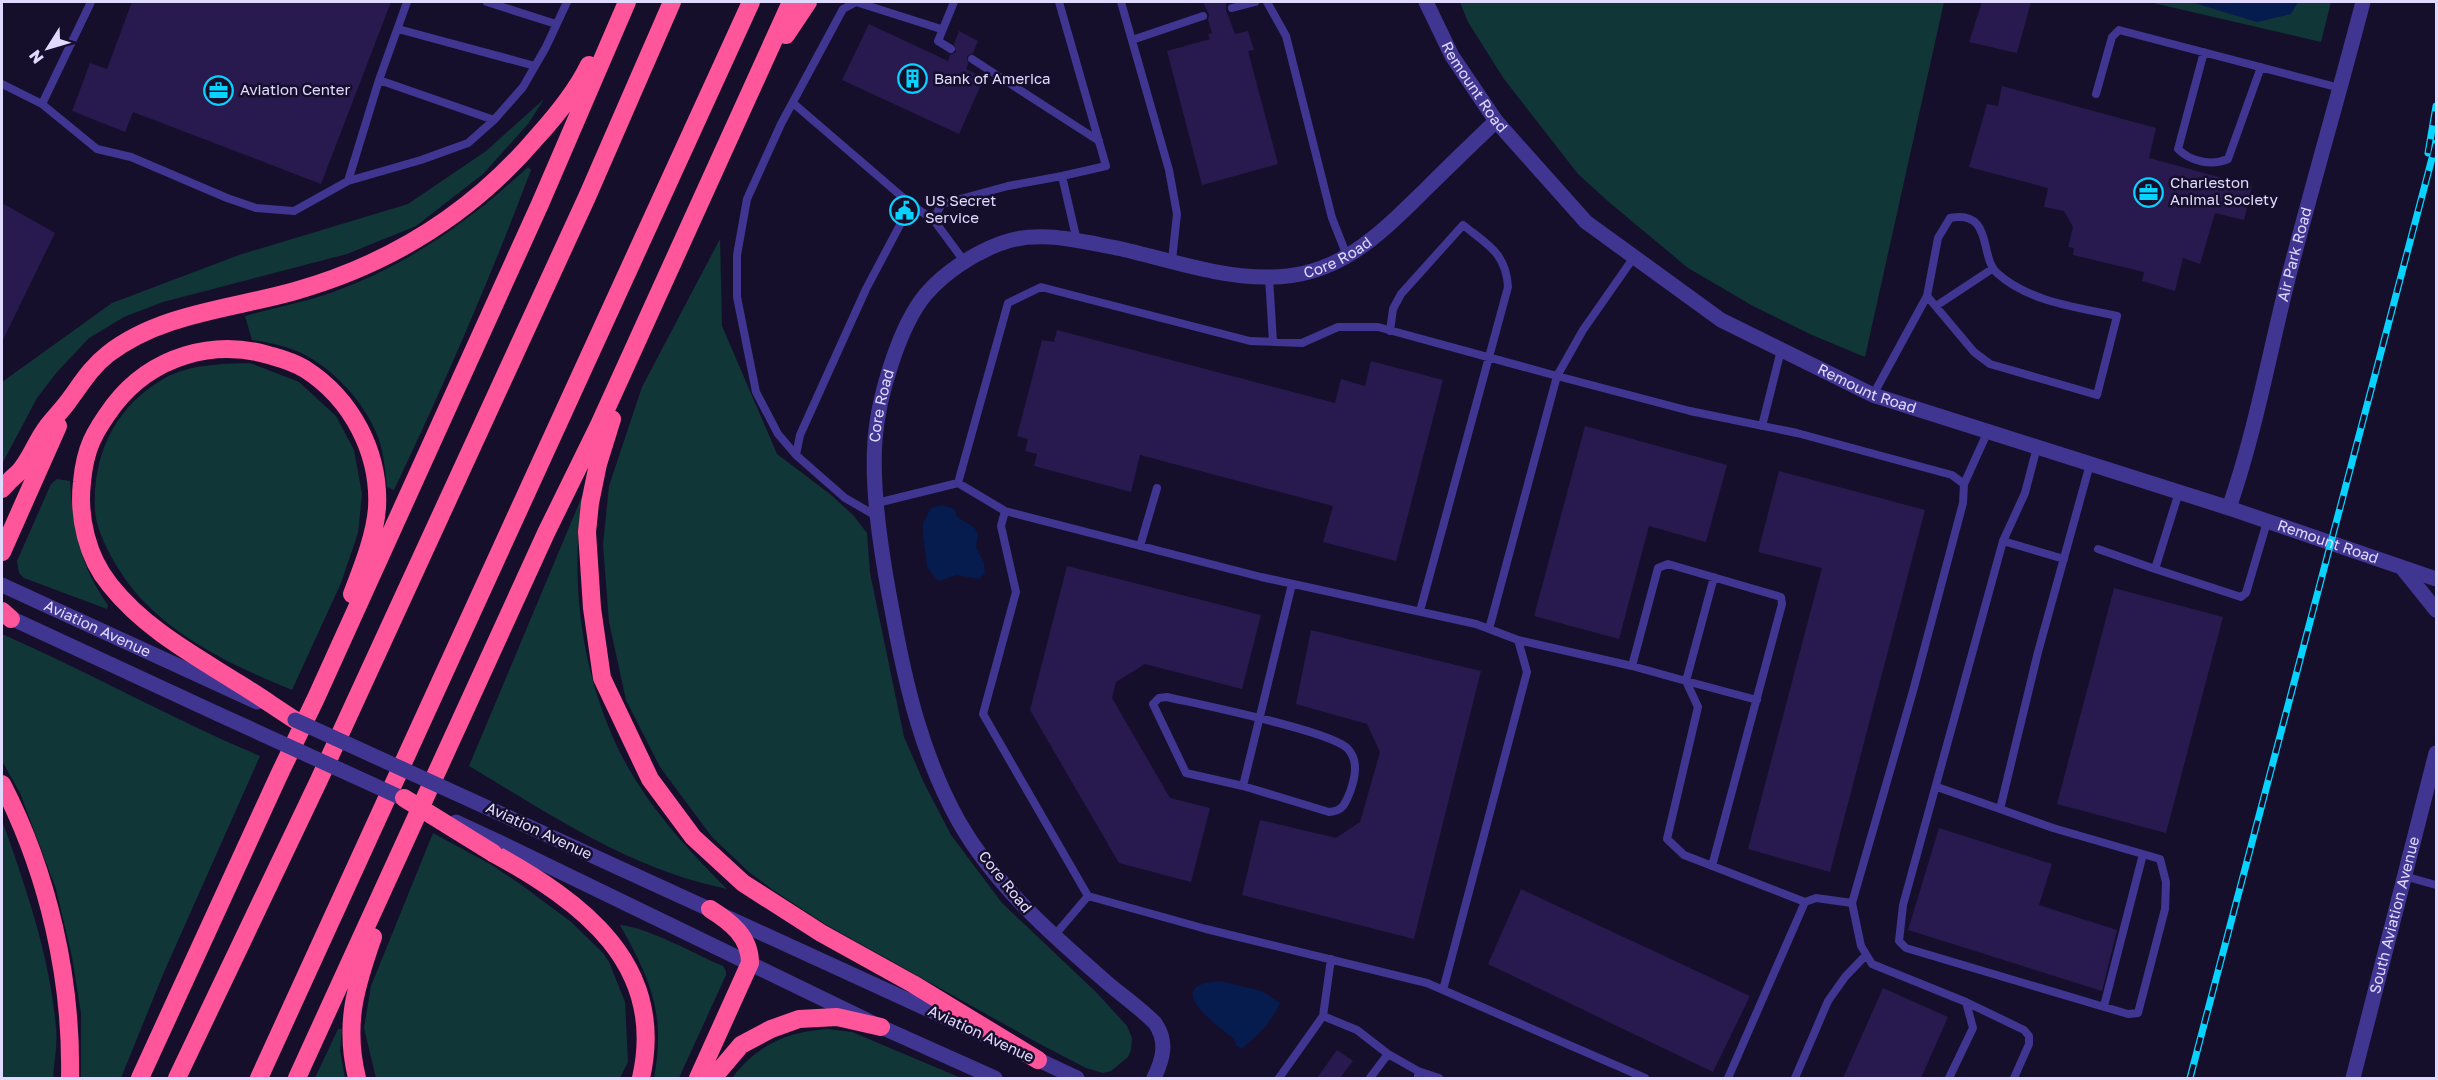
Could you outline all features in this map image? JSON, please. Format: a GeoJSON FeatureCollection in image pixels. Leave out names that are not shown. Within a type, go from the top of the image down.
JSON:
{"type":"FeatureCollection","features":[{"type":"Feature","properties":{"kind":"highway"},"geometry":{"type":"LineString","coordinates":[[2,489],[18,473],[46,428],[89,372],[107,354],[157,327],[203,312],[295,291],[356,270],[401,249],[461,211],[516,162],[549,124],[587,69],[621,2]]}},
{"type":"Feature","properties":{"kind":"highway"},"geometry":{"type":"LineString","coordinates":[[140,1078],[316,698],[540,204],[627,2]]}},
{"type":"Feature","properties":{"kind":"highway"},"geometry":{"type":"LineString","coordinates":[[177,1078],[319,780],[586,197],[672,2]]}},
{"type":"Feature","properties":{"kind":"highway"},"geometry":{"type":"LineString","coordinates":[[259,1078],[752,2]]}},
{"type":"Feature","properties":{"kind":"highway"},"geometry":{"type":"LineString","coordinates":[[297,1078],[791,2]]}},
{"type":"Feature","properties":{"kind":"highway"},"geometry":{"type":"LineString","coordinates":[[721,155],[789,30],[808,2]]}},
{"type":"Feature","properties":{"kind":"highway"},"geometry":{"type":"LineString","coordinates":[[653,305],[629,366],[598,464],[587,532],[592,608],[602,678],[650,779],[693,837],[743,883],[821,933],[913,984],[1038,1060]]}},
{"type":"Feature","properties":{"kind":"highway"},"geometry":{"type":"LineString","coordinates":[[295,720],[232,685],[164,636],[137,613],[99,570],[86,534],[81,492],[84,456],[100,424],[121,396],[143,374],[171,359],[199,351],[228,348],[255,351],[306,369],[339,399],[365,437],[373,466],[377,509],[371,536],[316,698]]}},
{"type":"Feature","properties":{"kind":"highway"},"geometry":{"type":"LineString","coordinates":[[2,552],[68,402]]}},
{"type":"Feature","properties":{"kind":"highway"},"geometry":{"type":"LineString","coordinates":[[2,784],[42,879],[54,929],[68,1014],[70,1078]]}},
{"type":"Feature","properties":{"kind":"highway"},"geometry":{"type":"LineString","coordinates":[[404,798],[496,848],[583,913],[608,936],[621,953],[638,988],[645,1019],[645,1056],[640,1078]]}},
{"type":"Feature","properties":{"kind":"highway"},"geometry":{"type":"LineString","coordinates":[[357,1078],[352,1057],[350,1028],[354,998],[410,832]]}},
{"type":"Feature","properties":{"kind":"highway"},"geometry":{"type":"LineString","coordinates":[[698,1078],[750,963],[750,950],[744,939],[725,918],[710,909]]}},
{"type":"Feature","properties":{"kind":"highway"},"geometry":{"type":"LineString","coordinates":[[712,1078],[741,1045],[771,1029],[800,1019],[837,1017],[881,1027]]}},
{"type":"Feature","properties":{"kind":"street","name":"Remount Road"},"geometry":{"type":"LineString","coordinates":[[1426,2],[1452,56],[1496,121],[1586,222],[1720,320],[1873,395],[2229,508],[2436,579]]}},
{"type":"Feature","properties":{"kind":"street","name":"Air Park Road"},"geometry":{"type":"LineString","coordinates":[[2229,508],[2242,468],[2288,280],[2363,2]]}},
{"type":"Feature","properties":{"kind":"street","name":"Core Road"},"geometry":{"type":"LineString","coordinates":[[1154,1078],[1163,1049],[1163,1040],[1155,1023],[1054,936],[1031,914],[986,862],[960,823],[927,752],[914,715],[899,652],[888,588],[875,482],[875,440],[881,399],[894,356],[925,295],[964,261],[1000,243],[1019,238],[1057,237],[1172,260],[1214,271],[1269,277],[1293,275],[1316,269],[1347,256],[1375,238],[1496,121]]}},
{"type":"Feature","properties":{"kind":"street"},"geometry":{"type":"LineString","coordinates":[[2403,569],[2436,566]]}},
{"type":"Feature","properties":{"kind":"street"},"geometry":{"type":"LineString","coordinates":[[2403,569],[2436,610]]}},
{"type":"Feature","properties":{"kind":"street","name":"Aviation Avenue"},"geometry":{"type":"LineString","coordinates":[[2,585],[232,685]]}},
{"type":"Feature","properties":{"kind":"street","name":"Aviation Avenue"},"geometry":{"type":"LineString","coordinates":[[5,615],[404,798]]}},
{"type":"Feature","properties":{"kind":"street","name":"Aviation Avenue"},"geometry":{"type":"LineString","coordinates":[[295,720],[1077,1078]]}},
{"type":"Feature","properties":{"kind":"street","name":"South Aviation Avenue"},"geometry":{"type":"LineString","coordinates":[[2353,1078],[2436,753]]}},
{"type":"Feature","properties":{"kind":"street","name":"Aviation Avenue"},"geometry":{"type":"LineString","coordinates":[[496,848],[750,963],[881,1027],[995,1078]]}},
{"type":"Feature","properties":{"kind":"lane"},"geometry":{"type":"LineString","coordinates":[[42,104],[91,2]]}},
{"type":"Feature","properties":{"kind":"lane"},"geometry":{"type":"LineString","coordinates":[[348,181],[379,81],[407,2]]}},
{"type":"Feature","properties":{"kind":"lane"},"geometry":{"type":"LineString","coordinates":[[487,2],[556,24]]}},
{"type":"Feature","properties":{"kind":"lane"},"geometry":{"type":"LineString","coordinates":[[2,84],[42,104],[97,149],[131,157],[256,208],[294,211],[348,181],[421,160],[468,143],[494,120],[523,87],[567,2]]}},
{"type":"Feature","properties":{"kind":"lane"},"geometry":{"type":"LineString","coordinates":[[941,29],[856,2],[843,9],[793,103],[747,199],[737,255],[736,297],[756,392],[778,434],[796,454],[845,498],[878,510],[958,483],[1005,511],[1292,584],[1476,624],[1518,640],[1632,666],[1757,700]]}},
{"type":"Feature","properties":{"kind":"lane"},"geometry":{"type":"LineString","coordinates":[[951,49],[938,41],[954,2]]}},
{"type":"Feature","properties":{"kind":"lane"},"geometry":{"type":"LineString","coordinates":[[933,219],[942,204],[1008,186],[1106,166],[1059,2]]}},
{"type":"Feature","properties":{"kind":"lane"},"geometry":{"type":"LineString","coordinates":[[1120,2],[1169,170],[1177,214],[1172,260]]}},
{"type":"Feature","properties":{"kind":"lane"},"geometry":{"type":"LineString","coordinates":[[1232,8],[1255,2]]}},
{"type":"Feature","properties":{"kind":"lane"},"geometry":{"type":"LineString","coordinates":[[1267,2],[1286,36],[1332,218],[1347,256]]}},
{"type":"Feature","properties":{"kind":"lane"},"geometry":{"type":"LineString","coordinates":[[1131,40],[1203,16]]}},
{"type":"Feature","properties":{"kind":"lane"},"geometry":{"type":"LineString","coordinates":[[398,29],[535,66]]}},
{"type":"Feature","properties":{"kind":"lane"},"geometry":{"type":"LineString","coordinates":[[2096,94],[2112,37],[2119,30],[2340,88]]}},
{"type":"Feature","properties":{"kind":"lane"},"geometry":{"type":"LineString","coordinates":[[2204,52],[2178,149],[2185,156],[2216,165],[2228,159],[2261,67]]}},
{"type":"Feature","properties":{"kind":"lane"},"geometry":{"type":"LineString","coordinates":[[972,59],[1099,141]]}},
{"type":"Feature","properties":{"kind":"lane"},"geometry":{"type":"LineString","coordinates":[[379,81],[494,120]]}},
{"type":"Feature","properties":{"kind":"lane"},"geometry":{"type":"LineString","coordinates":[[793,103],[914,207],[933,219],[964,261]]}},
{"type":"Feature","properties":{"kind":"lane"},"geometry":{"type":"LineString","coordinates":[[1062,176],[1077,241]]}},
{"type":"Feature","properties":{"kind":"lane"},"geometry":{"type":"LineString","coordinates":[[796,454],[800,435],[866,289],[901,223],[914,207]]}},
{"type":"Feature","properties":{"kind":"lane"},"geometry":{"type":"LineString","coordinates":[[1873,395],[1927,296],[1938,238],[1950,218],[1960,216],[1977,224],[1986,244],[1992,269],[2023,292],[2117,316],[2097,395],[1990,364],[1974,352],[1927,296]]}},
{"type":"Feature","properties":{"kind":"lane"},"geometry":{"type":"LineString","coordinates":[[1390,330],[1393,309],[1401,294],[1463,225],[1498,252],[1507,271],[1508,287],[1420,611]]}},
{"type":"Feature","properties":{"kind":"lane"},"geometry":{"type":"LineString","coordinates":[[1489,629],[1557,376],[1584,330],[1634,257]]}},
{"type":"Feature","properties":{"kind":"lane"},"geometry":{"type":"LineString","coordinates":[[1936,306],[1992,269]]}},
{"type":"Feature","properties":{"kind":"lane"},"geometry":{"type":"LineString","coordinates":[[1269,277],[1273,342]]}},
{"type":"Feature","properties":{"kind":"lane"},"geometry":{"type":"LineString","coordinates":[[958,483],[1008,303],[1041,287],[1250,341],[1302,344],[1338,327],[1378,327],[1690,411],[1762,426],[1952,475],[1964,484]]}},
{"type":"Feature","properties":{"kind":"lane"},"geometry":{"type":"LineString","coordinates":[[1762,426],[1781,350]]}},
{"type":"Feature","properties":{"kind":"lane"},"geometry":{"type":"LineString","coordinates":[[1988,431],[1964,484],[1963,502],[1913,691],[1852,903],[1861,946],[1872,964],[1966,1002],[2025,1030],[2029,1036],[2029,1044],[2014,1078]]}},
{"type":"Feature","properties":{"kind":"lane"},"geometry":{"type":"LineString","coordinates":[[1937,788],[2053,828],[2160,859],[2166,882],[2165,909],[2138,1012],[2128,1014],[1906,948],[1899,941],[1903,905],[2003,541],[2025,493],[2037,447]]}},
{"type":"Feature","properties":{"kind":"lane"},"geometry":{"type":"LineString","coordinates":[[2000,809],[2038,652],[2090,464]]}},
{"type":"Feature","properties":{"kind":"lane"},"geometry":{"type":"LineString","coordinates":[[1140,546],[1157,488]]}},
{"type":"Feature","properties":{"kind":"lane"},"geometry":{"type":"LineString","coordinates":[[2155,568],[2179,492]]}},
{"type":"Feature","properties":{"kind":"lane"},"geometry":{"type":"LineString","coordinates":[[1005,511],[1001,526],[1016,592],[983,714],[1088,896],[1206,929],[1427,983],[1646,1078]]}},
{"type":"Feature","properties":{"kind":"lane"},"geometry":{"type":"LineString","coordinates":[[2098,549],[2241,597],[2246,593],[2267,522]]}},
{"type":"Feature","properties":{"kind":"lane"},"geometry":{"type":"LineString","coordinates":[[2003,541],[2064,559]]}},
{"type":"Feature","properties":{"kind":"lane"},"geometry":{"type":"LineString","coordinates":[[1632,666],[1658,568],[1668,564],[1781,597],[1782,604],[1712,866]]}},
{"type":"Feature","properties":{"kind":"lane"},"geometry":{"type":"LineString","coordinates":[[1714,577],[1686,681],[1698,707],[1667,839],[1684,855],[1805,902],[1816,898],[1852,903]]}},
{"type":"Feature","properties":{"kind":"lane"},"geometry":{"type":"LineString","coordinates":[[1243,786],[1292,584]]}},
{"type":"Feature","properties":{"kind":"lane"},"geometry":{"type":"LineString","coordinates":[[1443,990],[1527,672],[1518,640]]}},
{"type":"Feature","properties":{"kind":"lane"},"geometry":{"type":"LineString","coordinates":[[1167,697],[1259,718],[1337,741],[1348,749],[1355,764],[1354,780],[1344,807],[1337,812],[1329,812],[1243,786],[1186,772],[1153,704],[1159,698],[1167,697]]}},
{"type":"Feature","properties":{"kind":"lane"},"geometry":{"type":"LineString","coordinates":[[2104,1006],[2144,854]]}},
{"type":"Feature","properties":{"kind":"lane"},"geometry":{"type":"LineString","coordinates":[[2404,876],[2436,885]]}},
{"type":"Feature","properties":{"kind":"lane"},"geometry":{"type":"LineString","coordinates":[[1054,936],[1088,896]]}},
{"type":"Feature","properties":{"kind":"lane"},"geometry":{"type":"LineString","coordinates":[[1728,1078],[1805,902]]}},
{"type":"Feature","properties":{"kind":"lane"},"geometry":{"type":"LineString","coordinates":[[1795,1078],[1828,1002],[1845,977],[1866,955]]}},
{"type":"Feature","properties":{"kind":"lane"},"geometry":{"type":"LineString","coordinates":[[1279,1078],[1323,1016],[1330,959]]}},
{"type":"Feature","properties":{"kind":"lane"},"geometry":{"type":"LineString","coordinates":[[1949,1078],[1973,1028],[1966,1002]]}},
{"type":"Feature","properties":{"kind":"lane"},"geometry":{"type":"LineString","coordinates":[[1323,1016],[1358,1030],[1418,1075],[1439,1078]]}},
{"type":"Feature","properties":{"kind":"lane"},"geometry":{"type":"LineString","coordinates":[[1370,1078],[1388,1054]]}},
{"type":"Feature","properties":{"kind":"green space"},"geometry":{"type":"Polygon","coordinates":[[[1460,2],[1944,2],[1865,357],[1812,335],[1753,306],[1688,268],[1610,203],[1578,174],[1504,79],[1468,22],[1460,2]]]}},
{"type":"Feature","properties":{"kind":"green space"},"geometry":{"type":"Polygon","coordinates":[[[2149,2],[2331,2],[2321,42],[2149,2]]]}},
{"type":"Feature","properties":{"kind":"green space"},"geometry":{"type":"Polygon","coordinates":[[[544,99],[528,124],[483,174],[416,226],[347,254],[163,302],[124,317],[89,338],[57,372],[37,398],[2,464],[2,382],[112,303],[239,255],[408,204],[486,151],[544,99]]]}},
{"type":"Feature","properties":{"kind":"green space"},"geometry":{"type":"Polygon","coordinates":[[[528,167],[531,170],[483,291],[394,490],[387,487],[378,437],[356,398],[334,376],[310,358],[286,347],[252,340],[245,316],[322,296],[387,269],[461,223],[528,167]]]}},
{"type":"Feature","properties":{"kind":"green space"},"geometry":{"type":"Polygon","coordinates":[[[720,239],[722,326],[777,454],[830,494],[853,515],[867,533],[870,573],[904,737],[924,783],[951,835],[1002,903],[1097,993],[1127,1026],[1132,1038],[1131,1050],[1128,1057],[1111,1071],[1103,1073],[1086,1068],[1038,1043],[825,924],[750,873],[712,837],[660,767],[626,700],[609,622],[603,545],[609,486],[642,387],[720,239]]]}},
{"type":"Feature","properties":{"kind":"green space"},"geometry":{"type":"Polygon","coordinates":[[[250,363],[299,382],[336,416],[354,450],[362,494],[358,533],[341,583],[292,690],[207,650],[151,609],[122,575],[104,543],[95,511],[95,490],[103,452],[110,434],[133,403],[148,389],[175,373],[206,366],[250,363]]]}},
{"type":"Feature","properties":{"kind":"green space"},"geometry":{"type":"Polygon","coordinates":[[[57,479],[70,481],[73,515],[84,561],[108,605],[107,609],[24,578],[19,573],[17,561],[51,484],[57,479]]]}},
{"type":"Feature","properties":{"kind":"green space"},"geometry":{"type":"Polygon","coordinates":[[[583,494],[577,564],[579,600],[590,670],[600,705],[629,769],[650,801],[687,847],[727,889],[658,869],[625,855],[593,839],[469,766],[583,494]]]}},
{"type":"Feature","properties":{"kind":"green space"},"geometry":{"type":"Polygon","coordinates":[[[2,634],[260,756],[164,972],[121,1078],[81,1078],[81,1013],[72,957],[56,889],[20,793],[2,761],[2,634]]]}},
{"type":"Feature","properties":{"kind":"green space"},"geometry":{"type":"Polygon","coordinates":[[[2,820],[43,948],[53,1001],[56,1034],[53,1078],[2,1078],[2,820]]]}},
{"type":"Feature","properties":{"kind":"green space"},"geometry":{"type":"Polygon","coordinates":[[[433,833],[490,864],[520,884],[570,921],[603,953],[625,1002],[628,1062],[620,1078],[376,1078],[364,1028],[371,986],[433,833]]]}},
{"type":"Feature","properties":{"kind":"green space"},"geometry":{"type":"Polygon","coordinates":[[[620,925],[658,936],[723,966],[726,971],[679,1078],[654,1078],[658,1035],[653,998],[640,963],[620,925]]]}},
{"type":"Feature","properties":{"kind":"green space"},"geometry":{"type":"Polygon","coordinates":[[[338,1029],[342,1029],[340,1051],[345,1078],[315,1078],[338,1029]]]}},
{"type":"Feature","properties":{"kind":"green space"},"geometry":{"type":"Polygon","coordinates":[[[827,1029],[852,1032],[961,1078],[732,1078],[752,1057],[774,1042],[798,1033],[827,1029]]]}},
{"type":"Feature","properties":{"kind":"water"},"geometry":{"type":"Polygon","coordinates":[[[2191,2],[2298,2],[2291,14],[2257,22],[2191,2]]]}},
{"type":"Feature","properties":{"kind":"water"},"geometry":{"type":"Polygon","coordinates":[[[942,505],[955,509],[957,517],[975,528],[978,535],[976,547],[984,563],[985,573],[979,579],[957,575],[938,581],[927,567],[923,523],[931,508],[942,505]]]}},
{"type":"Feature","properties":{"kind":"water"},"geometry":{"type":"Polygon","coordinates":[[[1220,981],[1262,991],[1280,1003],[1264,1028],[1241,1049],[1236,1045],[1234,1039],[1206,1016],[1193,997],[1194,990],[1202,984],[1220,981]]]}},
{"type":"Feature","properties":{"kind":"building","name":"Aviation Center"},"geometry":{"type":"Polygon","coordinates":[[[132,2],[391,2],[321,184],[133,112],[125,132],[72,111],[90,63],[107,69],[132,2]]]}},
{"type":"Feature","properties":{"kind":"building"},"geometry":{"type":"Polygon","coordinates":[[[1203,2],[1226,2],[1226,10],[1235,34],[1248,31],[1254,50],[1248,51],[1278,164],[1202,185],[1167,51],[1210,39],[1208,34],[1212,33],[1208,20],[1209,15],[1203,2]]]}},
{"type":"Feature","properties":{"kind":"building"},"geometry":{"type":"Polygon","coordinates":[[[1982,2],[2031,2],[2017,53],[1969,42],[1982,2]]]}},
{"type":"Feature","properties":{"kind":"building","name":"Bank of America"},"geometry":{"type":"Polygon","coordinates":[[[869,24],[948,61],[950,55],[956,52],[954,44],[959,31],[978,41],[973,53],[967,56],[966,69],[984,78],[959,134],[842,80],[869,24]]]}},
{"type":"Feature","properties":{"kind":"building","name":"Charleston Animal Society"},"geometry":{"type":"Polygon","coordinates":[[[2002,86],[2156,128],[2149,158],[2252,186],[2244,220],[2215,213],[2200,264],[2183,258],[2175,291],[2142,281],[2144,272],[2073,255],[2074,248],[2068,247],[2073,227],[2064,211],[2044,207],[2048,188],[1969,167],[1987,104],[1998,106],[2002,86]]]}},
{"type":"Feature","properties":{"kind":"building"},"geometry":{"type":"Polygon","coordinates":[[[2,203],[55,233],[2,342],[2,203]]]}},
{"type":"Feature","properties":{"kind":"building"},"geometry":{"type":"Polygon","coordinates":[[[1057,330],[1335,403],[1341,379],[1365,386],[1371,361],[1443,380],[1396,561],[1323,542],[1333,506],[1140,455],[1131,492],[1034,466],[1037,454],[1025,451],[1028,439],[1017,436],[1042,340],[1054,342],[1057,330]]]}},
{"type":"Feature","properties":{"kind":"building"},"geometry":{"type":"Polygon","coordinates":[[[1585,426],[1727,465],[1706,542],[1649,526],[1619,639],[1534,616],[1585,426]]]}},
{"type":"Feature","properties":{"kind":"building"},"geometry":{"type":"Polygon","coordinates":[[[1779,471],[1925,510],[1830,872],[1748,849],[1822,568],[1758,552],[1779,471]]]}},
{"type":"Feature","properties":{"kind":"building"},"geometry":{"type":"Polygon","coordinates":[[[1067,566],[1261,615],[1242,689],[1145,664],[1116,682],[1112,698],[1170,798],[1210,808],[1191,882],[1119,863],[1030,710],[1067,566]]]}},
{"type":"Feature","properties":{"kind":"building"},"geometry":{"type":"Polygon","coordinates":[[[2114,588],[2223,617],[2166,833],[2057,804],[2114,588]]]}},
{"type":"Feature","properties":{"kind":"building"},"geometry":{"type":"Polygon","coordinates":[[[1311,630],[1481,671],[1414,939],[1242,895],[1260,820],[1336,838],[1360,822],[1380,752],[1367,724],[1296,704],[1311,630]]]}},
{"type":"Feature","properties":{"kind":"building"},"geometry":{"type":"Polygon","coordinates":[[[1939,828],[2052,864],[2039,905],[2117,930],[2102,991],[1908,930],[1939,828]]]}},
{"type":"Feature","properties":{"kind":"building"},"geometry":{"type":"Polygon","coordinates":[[[1521,889],[1750,996],[1713,1072],[1488,964],[1521,889]]]}},
{"type":"Feature","properties":{"kind":"building"},"geometry":{"type":"Polygon","coordinates":[[[1883,988],[1948,1017],[1921,1078],[1843,1078],[1883,988]]]}},
{"type":"Feature","properties":{"kind":"building"},"geometry":{"type":"Polygon","coordinates":[[[1337,1050],[1353,1061],[1340,1078],[1317,1078],[1337,1050]]]}},
{"type":"Feature","properties":{"kind":"railway"},"geometry":{"type":"LineString","coordinates":[[2428,153],[2436,106]]}},
{"type":"Feature","properties":{"kind":"railway"},"geometry":{"type":"LineString","coordinates":[[2190,1078],[2436,143]]}},
{"type":"Feature","properties":{"kind":"place","name":"Bank of America"},"geometry":{"type":"Point","coordinates":[913,79]}},
{"type":"Feature","properties":{"kind":"place","name":"Aviation Center"},"geometry":{"type":"Point","coordinates":[219,90]}},
{"type":"Feature","properties":{"kind":"place","name":"Charleston Animal Society"},"geometry":{"type":"Point","coordinates":[2149,192]}},
{"type":"Feature","properties":{"kind":"place","name":"US Secret Service"},"geometry":{"type":"Point","coordinates":[904,210]}}]}
